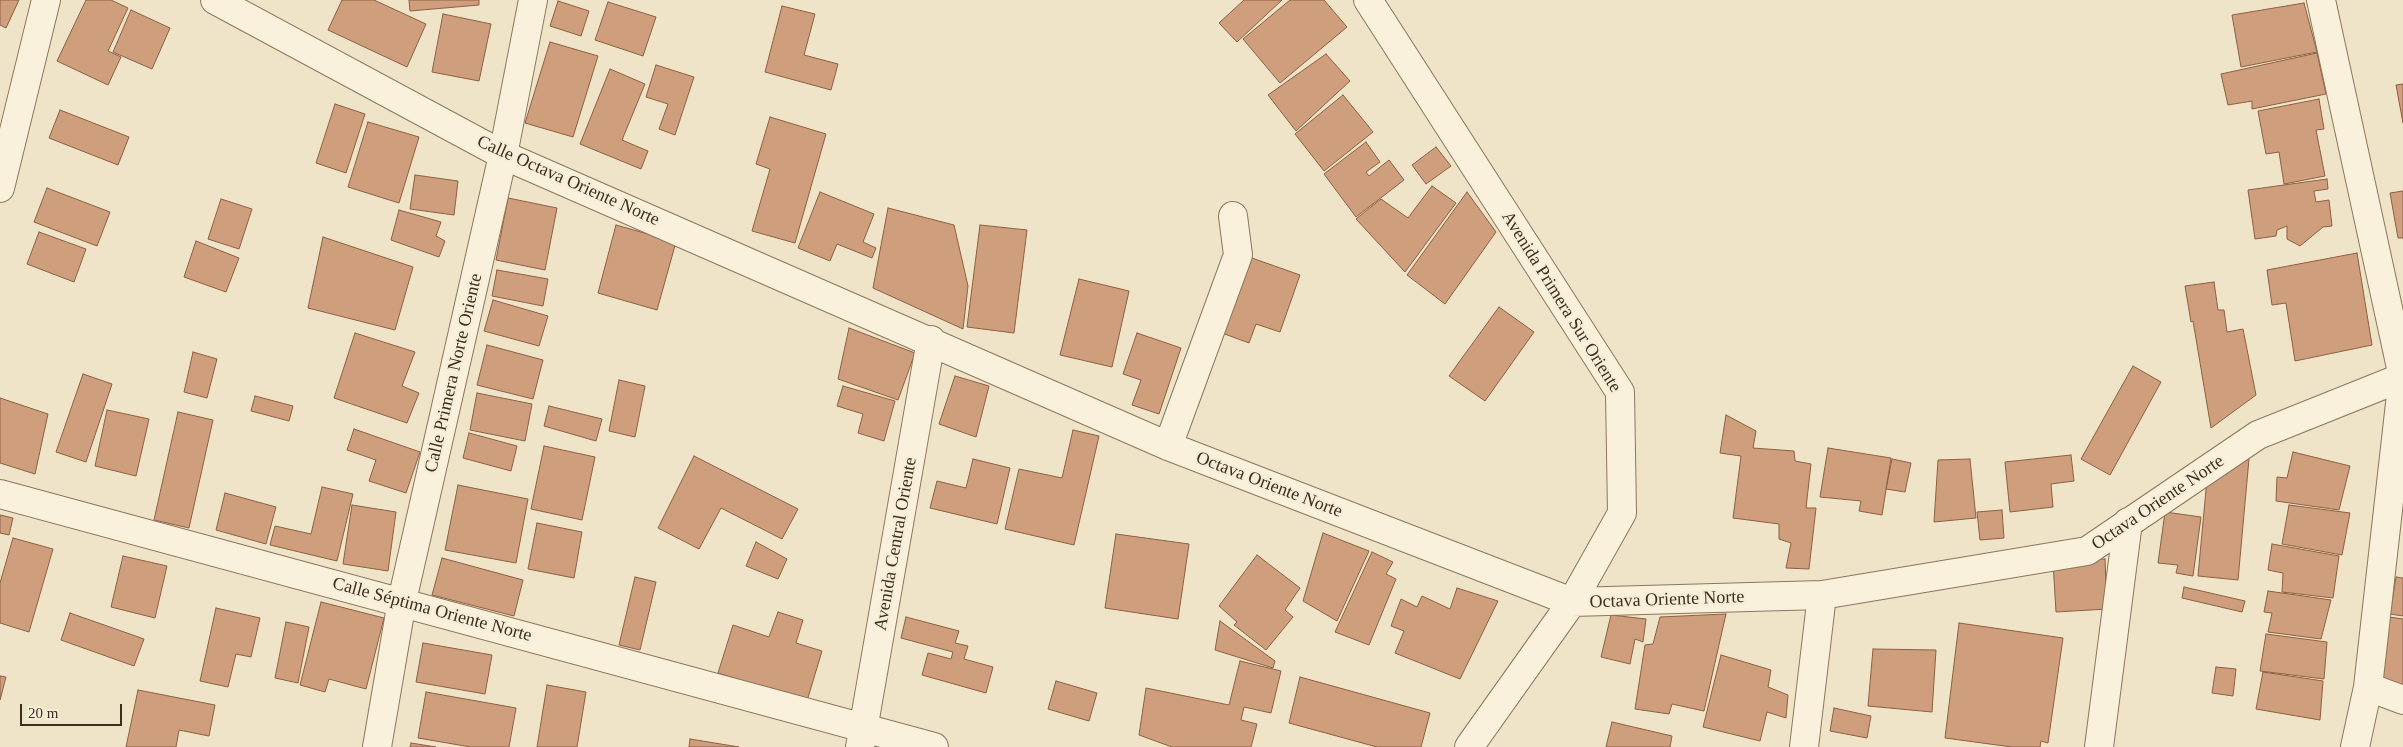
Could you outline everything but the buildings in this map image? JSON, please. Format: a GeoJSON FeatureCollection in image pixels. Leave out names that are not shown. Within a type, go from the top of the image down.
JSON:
{"type":"FeatureCollection","features":[{"type":"Feature","properties":{"kind":"street"},"geometry":{"type":"LineString","coordinates":[[0,188],[46,0]]}},
{"type":"Feature","properties":{"kind":"street","name":"Calle Octava Oriente Norte"},"geometry":{"type":"LineString","coordinates":[[216,0],[266,25],[503,155],[932,340]]}},
{"type":"Feature","properties":{"kind":"street"},"geometry":{"type":"LineString","coordinates":[[258,0],[266,25]]}},
{"type":"Feature","properties":{"kind":"street","name":"Calle Primera Norte Oriente"},"geometry":{"type":"LineString","coordinates":[[377,747],[402,601],[503,155],[533,0]]}},
{"type":"Feature","properties":{"kind":"street","name":"Avenida Primera Sur Oriente"},"geometry":{"type":"LineString","coordinates":[[1368,0],[1620,392],[1622,513],[1572,602],[1469,747]]}},
{"type":"Feature","properties":{"kind":"street"},"geometry":{"type":"LineString","coordinates":[[2322,0],[2403,377],[2368,687],[2356,747]]}},
{"type":"Feature","properties":{"kind":"street"},"geometry":{"type":"LineString","coordinates":[[1168,446],[1238,255],[1233,216]]}},
{"type":"Feature","properties":{"kind":"street","name":"Octava Oriente Norte"},"geometry":{"type":"LineString","coordinates":[[932,340],[1168,446],[1572,602],[1822,595],[2087,551],[2258,435],[2403,377]]}},
{"type":"Feature","properties":{"kind":"street","name":"Avenida Central Oriente"},"geometry":{"type":"LineString","coordinates":[[862,737],[932,340]]}},
{"type":"Feature","properties":{"kind":"street","name":"Calle Séptima Oriente Norte"},"geometry":{"type":"LineString","coordinates":[[0,494],[402,601],[862,737],[934,747]]}},
{"type":"Feature","properties":{"kind":"street"},"geometry":{"type":"LineString","coordinates":[[2099,747],[2128,522]]}},
{"type":"Feature","properties":{"kind":"street"},"geometry":{"type":"LineString","coordinates":[[1804,747],[1822,595]]}},
{"type":"Feature","properties":{"kind":"street"},"geometry":{"type":"LineString","coordinates":[[2368,687],[2403,700]]}}]}
